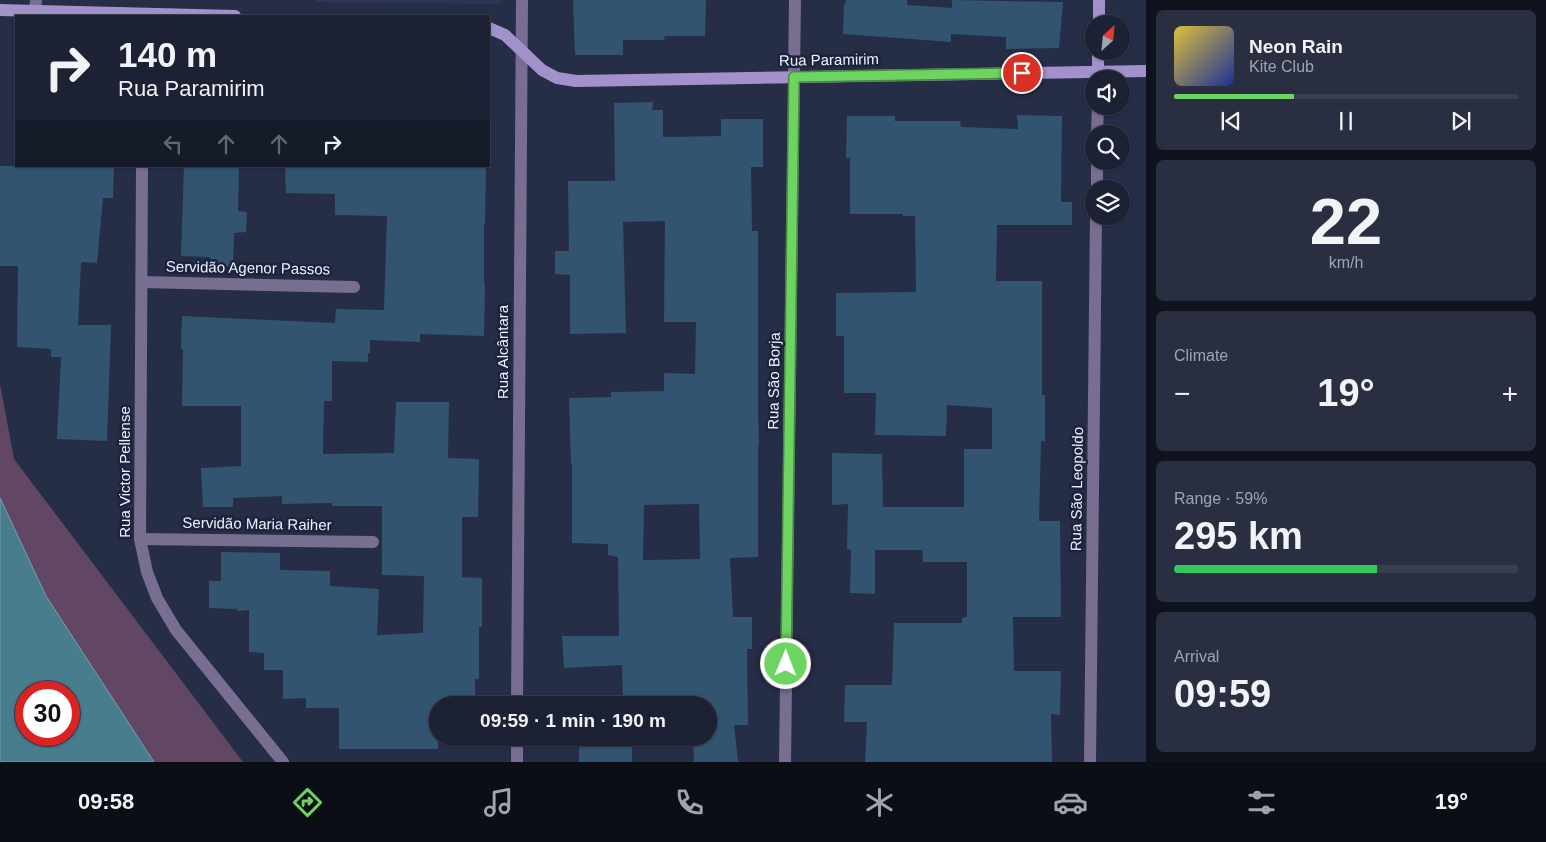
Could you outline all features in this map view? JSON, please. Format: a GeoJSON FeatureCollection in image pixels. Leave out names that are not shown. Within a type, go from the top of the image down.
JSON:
{"type":"FeatureCollection","features":[{"type":"Feature","properties":{"kind":"street","name":"Rua Alcântara"},"geometry":{"type":"LineString","coordinates":[[517,696],[522,0]]}},
{"type":"Feature","properties":{"kind":"street","name":"Rua São Borja"},"geometry":{"type":"LineString","coordinates":[[785,762],[795,0]]}},
{"type":"Feature","properties":{"kind":"street"},"geometry":{"type":"LineString","coordinates":[[1099,0],[1099,15]]}},
{"type":"Feature","properties":{"kind":"street"},"geometry":{"type":"LineString","coordinates":[[0,10],[36,6],[143,15]]}},
{"type":"Feature","properties":{"kind":"street","name":"Rua Paramirim"},"geometry":{"type":"LineString","coordinates":[[490,28],[504,35],[542,70],[557,78],[576,81],[1085,75]]}},
{"type":"Feature","properties":{"kind":"street","name":"Rua Paramirim"},"geometry":{"type":"LineString","coordinates":[[1130,72],[1146,71]]}},
{"type":"Feature","properties":{"kind":"street","name":"Rua Victor Pellense"},"geometry":{"type":"LineString","coordinates":[[142,167],[140,539],[147,572],[157,598],[176,630],[283,762]]}},
{"type":"Feature","properties":{"kind":"street","name":"Rua São Leopoldo"},"geometry":{"type":"LineString","coordinates":[[1090,762],[1096,225]]}},
{"type":"Feature","properties":{"kind":"street","name":"Servidão Agenor Passos"},"geometry":{"type":"LineString","coordinates":[[142,282],[354,287]]}},
{"type":"Feature","properties":{"kind":"street","name":"Servidão Maria Raiher"},"geometry":{"type":"LineString","coordinates":[[140,539],[372,542]]}},
{"type":"Feature","properties":{"kind":"street"},"geometry":{"type":"LineString","coordinates":[[517,746],[517,762]]}},
{"type":"Feature","properties":{"kind":"shaded area"},"geometry":{"type":"Polygon","coordinates":[[[315,0],[504,0],[499,4],[315,2],[315,0]]]}},
{"type":"Feature","properties":{"kind":"shaded area"},"geometry":{"type":"Polygon","coordinates":[[[0,384],[14,459],[243,762],[154,762],[46,596],[0,498],[0,384]]]}},
{"type":"Feature","properties":{"kind":"shaded area"},"geometry":{"type":"Polygon","coordinates":[[[0,498],[46,596],[154,762],[0,762],[0,498]]]}},
{"type":"Feature","properties":{"kind":"building"},"geometry":{"type":"Polygon","coordinates":[[[573,0],[706,0],[705,36],[665,36],[664,40],[623,40],[623,55],[575,55],[573,0]]]}},
{"type":"Feature","properties":{"kind":"building"},"geometry":{"type":"Polygon","coordinates":[[[846,0],[907,0],[907,5],[952,8],[952,0],[1063,2],[1059,48],[1006,49],[1006,37],[951,34],[951,42],[843,34],[844,4],[846,0]]]}},
{"type":"Feature","properties":{"kind":"building"},"geometry":{"type":"Polygon","coordinates":[[[653,102],[652,110],[663,110],[663,137],[721,136],[721,119],[763,119],[763,167],[751,167],[752,231],[758,231],[758,557],[730,558],[733,617],[752,617],[752,649],[747,649],[748,725],[734,725],[738,762],[694,762],[693,746],[717,746],[717,696],[623,696],[622,665],[564,668],[562,636],[619,636],[618,557],[608,555],[608,544],[572,543],[572,464],[569,398],[611,397],[611,392],[664,391],[664,373],[695,374],[696,322],[664,322],[665,221],[623,222],[626,333],[570,334],[570,275],[555,274],[555,251],[569,251],[568,181],[615,181],[614,103],[653,102]],[[699,504],[644,505],[643,560],[700,559],[699,504]]]}},
{"type":"Feature","properties":{"kind":"building"},"geometry":{"type":"Polygon","coordinates":[[[1017,115],[1062,116],[1061,202],[1072,202],[1072,225],[997,225],[996,281],[1042,281],[1042,395],[1045,395],[1045,441],[1041,441],[1039,521],[1060,521],[1061,617],[1013,617],[1014,671],[1061,671],[1060,715],[1051,714],[1052,762],[865,762],[867,722],[844,722],[845,685],[892,685],[894,623],[962,623],[962,618],[967,617],[967,562],[923,562],[922,550],[875,550],[875,594],[850,593],[851,550],[847,549],[848,504],[832,505],[832,453],[882,454],[883,507],[964,507],[964,449],[992,449],[992,408],[947,405],[946,436],[875,435],[876,393],[844,393],[844,336],[836,336],[836,293],[916,292],[915,216],[903,216],[903,214],[850,214],[850,158],[846,158],[847,116],[895,116],[895,121],[960,121],[961,127],[1018,129],[1017,115]]]}},
{"type":"Feature","properties":{"kind":"building"},"geometry":{"type":"Polygon","coordinates":[[[0,166],[114,167],[113,198],[103,198],[97,263],[81,262],[78,325],[111,325],[107,441],[57,439],[61,357],[51,357],[51,349],[17,347],[18,266],[0,266],[0,166]]]}},
{"type":"Feature","properties":{"kind":"building"},"geometry":{"type":"Polygon","coordinates":[[[184,167],[239,167],[238,211],[247,212],[246,232],[234,233],[233,267],[210,267],[210,257],[181,256],[184,167]]]}},
{"type":"Feature","properties":{"kind":"building"},"geometry":{"type":"Polygon","coordinates":[[[285,167],[486,167],[484,336],[420,334],[420,342],[370,340],[368,362],[332,361],[332,401],[324,401],[323,454],[394,453],[396,402],[449,402],[448,458],[479,459],[478,517],[462,517],[462,577],[482,578],[482,627],[479,627],[479,679],[475,679],[475,696],[429,696],[429,746],[438,746],[438,749],[339,749],[339,708],[306,708],[306,698],[283,699],[283,670],[264,670],[264,653],[249,652],[249,610],[237,611],[237,609],[209,608],[209,581],[221,581],[221,552],[280,553],[280,570],[330,571],[330,586],[379,589],[377,635],[423,633],[424,576],[382,575],[382,506],[332,506],[332,503],[282,504],[282,496],[233,498],[233,507],[203,507],[201,468],[241,466],[241,406],[182,406],[182,316],[335,323],[336,309],[384,310],[387,216],[335,215],[335,194],[286,193],[285,167]]]}},
{"type":"Feature","properties":{"kind":"building"},"geometry":{"type":"Polygon","coordinates":[[[579,746],[632,746],[632,762],[579,762],[579,746]]]}},
{"type":"Feature","properties":{"kind":"route"},"geometry":{"type":"LineString","coordinates":[[786,664],[794,77],[1022,73]]}}]}
